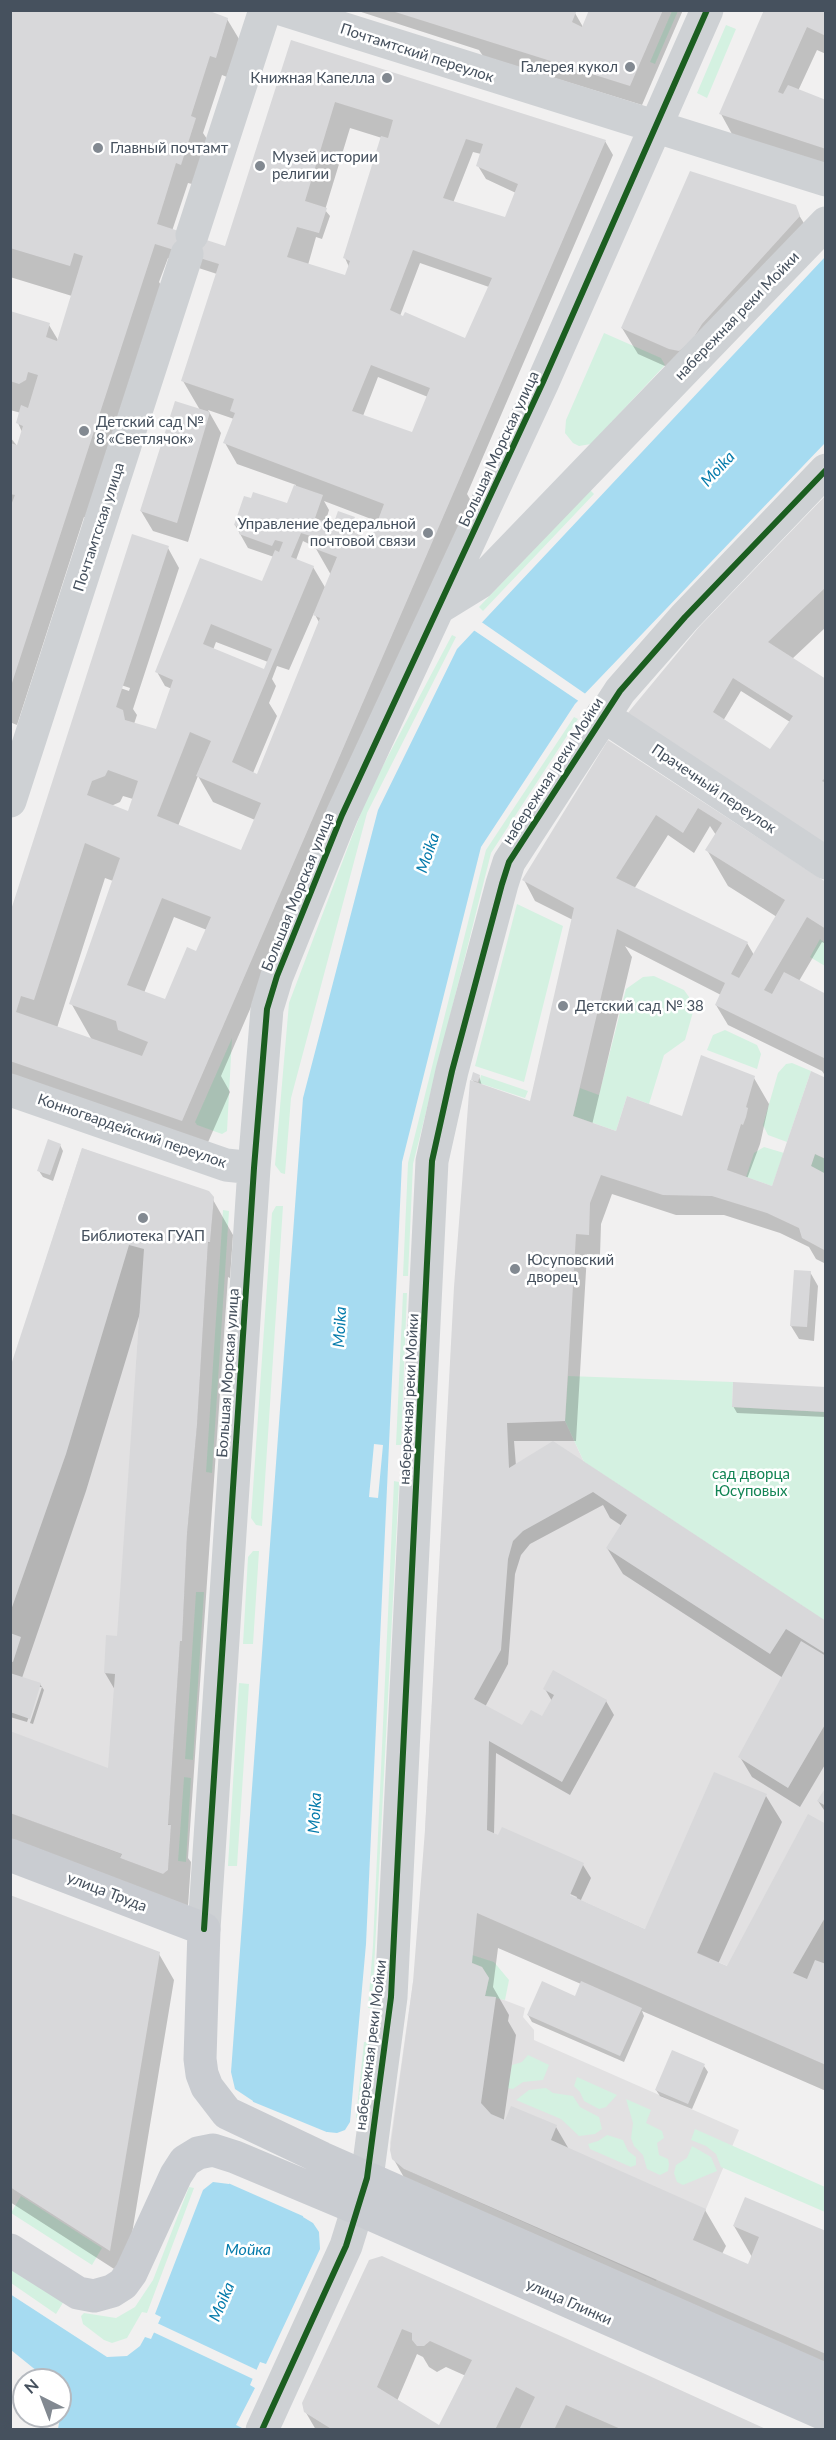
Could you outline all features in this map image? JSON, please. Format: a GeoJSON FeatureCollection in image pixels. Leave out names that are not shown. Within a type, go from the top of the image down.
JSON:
{"type":"FeatureCollection","features":[{"type":"Feature","properties":{"kind":"main road","name":"улица Труда"},"geometry":{"type":"LineString","coordinates":[[10,1855],[204,1929]]}},
{"type":"Feature","properties":{"kind":"main road","name":"Большая Морская улица"},"geometry":{"type":"LineString","coordinates":[[204,1929],[200,2059],[207,2087],[236,2118],[366,2178]]}},
{"type":"Feature","properties":{"kind":"main road","name":"улица Глинки"},"geometry":{"type":"LineString","coordinates":[[10,2250],[71,2289],[87,2295],[100,2295],[118,2288],[131,2273],[176,2175],[185,2161],[198,2153],[213,2150],[359,2209],[825,2415]]}},
{"type":"Feature","properties":{"kind":"main road"},"geometry":{"type":"LineString","coordinates":[[366,2178],[825,2380]]}},
{"type":"Feature","properties":{"kind":"street","name":"Почтамтская улица"},"geometry":{"type":"LineString","coordinates":[[10,801],[265,10]]}},
{"type":"Feature","properties":{"kind":"street","name":"Почтамтский переулок"},"geometry":{"type":"LineString","coordinates":[[284,10],[825,180]]}},
{"type":"Feature","properties":{"kind":"street","name":"Большая Морская улица"},"geometry":{"type":"LineString","coordinates":[[204,1929],[254,1168],[267,1009],[277,976],[342,815],[440,607],[656,128],[706,10]]}},
{"type":"Feature","properties":{"kind":"street","name":"набережная реки Мойки"},"geometry":{"type":"LineString","coordinates":[[440,607],[479,583],[825,223]]}},
{"type":"Feature","properties":{"kind":"street","name":"набережная реки Мойки"},"geometry":{"type":"LineString","coordinates":[[272,2426],[343,2254],[359,2209],[366,2178],[391,1997],[432,1161],[452,1071],[509,862],[620,691],[685,618],[825,470]]}},
{"type":"Feature","properties":{"kind":"street","name":"Прачечный переулок"},"geometry":{"type":"LineString","coordinates":[[603,715],[825,863]]}},
{"type":"Feature","properties":{"kind":"street","name":"Конногвардейский переулок"},"geometry":{"type":"LineString","coordinates":[[10,1090],[226,1165],[254,1168]]}},
{"type":"Feature","properties":{"kind":"shaded area"},"geometry":{"type":"Polygon","coordinates":[[[82,1148],[214,1197],[210,1242],[208,1243],[197,1425],[187,1534],[182,1641],[180,1641],[168,1824],[171,1825],[168,1870],[163,1874],[120,1858],[121,1854],[11,1813],[11,1368],[82,1148]]]}},
{"type":"Feature","properties":{"kind":"shaded area"},"geometry":{"type":"Polygon","coordinates":[[[448,1408],[507,1423],[565,1421],[584,1462],[825,1621],[825,2010],[425,1830],[448,1408]]]}},
{"type":"Feature","properties":{"kind":"shaded area"},"geometry":{"type":"Polygon","coordinates":[[[413,1982],[496,1997],[525,2008],[523,2017],[534,2030],[534,2040],[739,2130],[693,2240],[677,2233],[656,2281],[404,2169],[392,2159],[390,2143],[413,1982]]]}},
{"type":"Feature","properties":{"kind":"green space"},"geometry":{"type":"Polygon","coordinates":[[[672,11],[678,11],[655,64],[650,62],[672,11]]]}},
{"type":"Feature","properties":{"kind":"green space"},"geometry":{"type":"Polygon","coordinates":[[[726,25],[736,29],[707,98],[697,93],[726,25]]]}},
{"type":"Feature","properties":{"kind":"green space"},"geometry":{"type":"Polygon","coordinates":[[[604,333],[661,358],[665,365],[591,444],[579,446],[573,443],[565,433],[566,420],[604,333]]]}},
{"type":"Feature","properties":{"kind":"green space"},"geometry":{"type":"Polygon","coordinates":[[[590,490],[594,494],[483,611],[479,607],[590,490]]]}},
{"type":"Feature","properties":{"kind":"green space"},"geometry":{"type":"Polygon","coordinates":[[[452,635],[456,637],[367,813],[291,1098],[285,1174],[281,1173],[275,1165],[289,1003],[368,794],[452,635]]]}},
{"type":"Feature","properties":{"kind":"green space"},"geometry":{"type":"Polygon","coordinates":[[[574,717],[578,719],[491,853],[413,1164],[408,1276],[403,1276],[408,1163],[486,850],[574,717]]]}},
{"type":"Feature","properties":{"kind":"green space"},"geometry":{"type":"Polygon","coordinates":[[[517,904],[563,926],[524,1082],[475,1066],[517,904]]]}},
{"type":"Feature","properties":{"kind":"green space"},"geometry":{"type":"Polygon","coordinates":[[[820,939],[825,943],[825,966],[810,957],[820,939]]]}},
{"type":"Feature","properties":{"kind":"green space"},"geometry":{"type":"Polygon","coordinates":[[[654,976],[684,990],[689,997],[693,1012],[685,1040],[664,1055],[649,1104],[627,1096],[616,1131],[573,1116],[580,1088],[599,1095],[626,989],[643,977],[654,976]]]}},
{"type":"Feature","properties":{"kind":"green space"},"geometry":{"type":"Polygon","coordinates":[[[725,1030],[757,1045],[761,1054],[757,1069],[707,1050],[713,1035],[725,1030]]]}},
{"type":"Feature","properties":{"kind":"green space"},"geometry":{"type":"Polygon","coordinates":[[[232,1038],[227,1131],[222,1134],[197,1125],[195,1122],[232,1038]]]}},
{"type":"Feature","properties":{"kind":"green space"},"geometry":{"type":"Polygon","coordinates":[[[792,1063],[811,1071],[787,1142],[768,1135],[763,1125],[778,1073],[786,1064],[792,1063]]]}},
{"type":"Feature","properties":{"kind":"green space"},"geometry":{"type":"Polygon","coordinates":[[[481,1075],[528,1091],[525,1098],[479,1083],[481,1075]]]}},
{"type":"Feature","properties":{"kind":"green space"},"geometry":{"type":"Polygon","coordinates":[[[764,1147],[784,1153],[772,1186],[746,1177],[754,1153],[764,1147]]]}},
{"type":"Feature","properties":{"kind":"green space"},"geometry":{"type":"Polygon","coordinates":[[[815,1154],[825,1159],[825,1174],[811,1166],[815,1154]]]}},
{"type":"Feature","properties":{"kind":"green space"},"geometry":{"type":"Polygon","coordinates":[[[276,1206],[283,1206],[262,1526],[256,1525],[251,1518],[272,1213],[276,1206]]]}},
{"type":"Feature","properties":{"kind":"green space"},"geometry":{"type":"Polygon","coordinates":[[[223,1210],[229,1211],[212,1473],[206,1472],[223,1210]]]}},
{"type":"Feature","properties":{"kind":"green space"},"geometry":{"type":"Polygon","coordinates":[[[403,1293],[407,1293],[401,1445],[396,1445],[403,1293]]]}},
{"type":"Feature","properties":{"kind":"green space","name":"сад дворца Юсуповых"},"geometry":{"type":"Polygon","coordinates":[[[568,1376],[733,1382],[732,1407],[825,1412],[825,1621],[584,1462],[565,1421],[568,1376]]]}},
{"type":"Feature","properties":{"kind":"green space"},"geometry":{"type":"Polygon","coordinates":[[[394,1481],[399,1482],[372,2008],[368,2008],[373,1945],[394,1481]]]}},
{"type":"Feature","properties":{"kind":"green space"},"geometry":{"type":"Polygon","coordinates":[[[253,1551],[259,1551],[253,1644],[243,1644],[248,1557],[253,1551]]]}},
{"type":"Feature","properties":{"kind":"green space"},"geometry":{"type":"Polygon","coordinates":[[[196,1592],[204,1592],[193,1760],[185,1759],[196,1592]]]}},
{"type":"Feature","properties":{"kind":"green space"},"geometry":{"type":"Polygon","coordinates":[[[239,1683],[249,1684],[237,1866],[228,1866],[239,1683]]]}},
{"type":"Feature","properties":{"kind":"green space"},"geometry":{"type":"Polygon","coordinates":[[[184,1777],[191,1778],[186,1862],[178,1861],[184,1777]]]}},
{"type":"Feature","properties":{"kind":"green space"},"geometry":{"type":"Polygon","coordinates":[[[472,1955],[494,1962],[509,1980],[505,2000],[485,1996],[489,1978],[482,1967],[472,1963],[472,1955]]]}},
{"type":"Feature","properties":{"kind":"green space"},"geometry":{"type":"Polygon","coordinates":[[[364,2042],[369,2042],[358,2119],[356,2118],[364,2042]]]}},
{"type":"Feature","properties":{"kind":"green space"},"geometry":{"type":"Polygon","coordinates":[[[528,2055],[549,2065],[543,2080],[523,2082],[513,2089],[508,2088],[512,2065],[522,2062],[528,2055]]]}},
{"type":"Feature","properties":{"kind":"green space"},"geometry":{"type":"Polygon","coordinates":[[[577,2077],[617,2095],[606,2107],[599,2109],[584,2101],[574,2086],[577,2077]]]}},
{"type":"Feature","properties":{"kind":"green space"},"geometry":{"type":"Polygon","coordinates":[[[546,2088],[553,2093],[573,2096],[580,2107],[599,2117],[602,2129],[595,2134],[579,2136],[561,2119],[516,2100],[529,2090],[546,2088]]]}},
{"type":"Feature","properties":{"kind":"green space"},"geometry":{"type":"Polygon","coordinates":[[[626,2099],[651,2110],[646,2123],[662,2131],[664,2138],[657,2143],[659,2155],[668,2159],[668,2171],[660,2175],[647,2169],[643,2155],[634,2146],[631,2138],[633,2123],[626,2099]]]}},
{"type":"Feature","properties":{"kind":"green space"},"geometry":{"type":"Polygon","coordinates":[[[695,2129],[825,2187],[825,2212],[721,2167],[716,2154],[706,2146],[691,2140],[695,2129]]]}},
{"type":"Feature","properties":{"kind":"green space"},"geometry":{"type":"Polygon","coordinates":[[[607,2135],[623,2140],[628,2151],[636,2157],[636,2165],[631,2167],[590,2149],[588,2144],[607,2135]]]}},
{"type":"Feature","properties":{"kind":"green space"},"geometry":{"type":"Polygon","coordinates":[[[692,2146],[711,2157],[717,2171],[683,2185],[677,2182],[674,2173],[676,2165],[687,2158],[692,2146]]]}},
{"type":"Feature","properties":{"kind":"green space"},"geometry":{"type":"Polygon","coordinates":[[[189,2187],[194,2188],[147,2313],[142,2312],[127,2338],[112,2343],[104,2340],[83,2324],[81,2316],[84,2313],[116,2318],[135,2307],[153,2280],[189,2187]]]}},
{"type":"Feature","properties":{"kind":"green space"},"geometry":{"type":"Polygon","coordinates":[[[21,2196],[102,2248],[92,2265],[11,2213],[21,2196]]]}},
{"type":"Feature","properties":{"kind":"green space"},"geometry":{"type":"Polygon","coordinates":[[[10,2265],[64,2301],[56,2314],[11,2283],[10,2265]]]}},
{"type":"Feature","properties":{"kind":"water","name":"Мойка"},"geometry":{"type":"Polygon","coordinates":[[[825,257],[825,443],[575,704],[481,847],[402,1162],[366,1944],[350,2122],[345,2130],[337,2133],[327,2132],[303,2217],[313,2223],[319,2232],[320,2249],[266,2364],[260,2362],[250,2385],[255,2388],[236,2425],[244,2429],[58,2429],[72,2428],[72,2368],[33,2368],[11,2350],[10,2294],[107,2357],[127,2356],[140,2346],[145,2337],[151,2339],[161,2317],[155,2314],[203,2190],[213,2182],[229,2184],[253,2101],[235,2089],[231,2072],[303,1098],[378,810],[457,649],[825,257]]]}},
{"type":"Feature","properties":{"kind":"pier"},"geometry":{"type":"Polygon","coordinates":[[[480,621],[587,695],[580,702],[472,629],[480,621]]]}},
{"type":"Feature","properties":{"kind":"pier"},"geometry":{"type":"Polygon","coordinates":[[[374,1444],[383,1445],[378,1498],[369,1497],[374,1444]]]}},
{"type":"Feature","properties":{"kind":"pier"},"geometry":{"type":"Polygon","coordinates":[[[251,2101],[329,2133],[305,2217],[228,2183],[251,2101]]]}},
{"type":"Feature","properties":{"kind":"pier"},"geometry":{"type":"Polygon","coordinates":[[[153,2314],[160,2317],[157,2323],[257,2370],[261,2363],[267,2365],[262,2366],[253,2385],[256,2388],[251,2385],[253,2379],[153,2332],[150,2338],[143,2335],[149,2335],[158,2318],[153,2314]]]}},
{"type":"Feature","properties":{"kind":"building"},"geometry":{"type":"Polygon","coordinates":[[[10,10],[207,10],[228,18],[216,58],[210,56],[191,116],[196,118],[181,165],[176,163],[157,224],[225,246],[291,40],[606,140],[182,1121],[10,1061],[10,913],[132,534],[169,546],[116,707],[123,710],[125,720],[156,729],[173,680],[155,672],[200,558],[262,581],[275,550],[279,552],[283,542],[275,540],[272,546],[239,534],[241,528],[234,525],[244,496],[251,498],[253,492],[287,503],[294,485],[323,495],[315,518],[333,525],[338,511],[355,517],[350,531],[371,539],[384,504],[223,443],[235,413],[230,411],[234,399],[181,381],[219,264],[155,244],[10,689],[10,508],[15,495],[10,494],[10,443],[17,445],[23,426],[16,423],[21,405],[28,408],[38,375],[28,372],[26,380],[19,384],[10,381],[10,311],[50,323],[46,337],[57,341],[83,256],[74,253],[70,266],[10,248],[10,10]],[[335,102],[305,201],[327,208],[319,233],[297,227],[287,257],[345,275],[350,261],[343,258],[381,136],[388,138],[393,120],[335,102]],[[466,139],[443,198],[505,217],[518,184],[476,166],[483,144],[466,139]],[[413,250],[390,310],[403,316],[405,312],[465,338],[492,278],[413,250]],[[371,365],[352,411],[412,432],[430,388],[371,365]],[[301,533],[291,557],[314,566],[232,762],[257,774],[320,618],[313,615],[337,557],[313,548],[317,538],[301,533]],[[211,624],[203,644],[264,669],[272,649],[211,624]],[[190,732],[157,816],[241,850],[261,803],[196,776],[211,741],[190,732]],[[108,770],[105,776],[92,781],[87,795],[128,811],[138,781],[108,770]],[[85,843],[34,1000],[21,996],[16,1012],[142,1056],[148,1042],[118,1030],[116,1021],[69,1004],[120,858],[85,843]],[[162,898],[127,985],[165,999],[187,947],[196,951],[211,917],[162,898]]]}},
{"type":"Feature","properties":{"kind":"building"},"geometry":{"type":"Polygon","coordinates":[[[389,10],[573,10],[576,12],[572,22],[582,27],[589,10],[663,10],[630,86],[389,10]]]}},
{"type":"Feature","properties":{"kind":"building"},"geometry":{"type":"Polygon","coordinates":[[[764,10],[826,10],[826,36],[807,27],[778,92],[783,94],[788,85],[826,100],[826,149],[719,114],[764,10]]]}},
{"type":"Feature","properties":{"kind":"building"},"geometry":{"type":"Polygon","coordinates":[[[690,171],[796,205],[800,216],[702,324],[691,342],[679,351],[669,349],[621,328],[690,171]]]}},
{"type":"Feature","properties":{"kind":"building"},"geometry":{"type":"Polygon","coordinates":[[[175,401],[210,412],[177,523],[140,511],[175,401]]]}},
{"type":"Feature","properties":{"kind":"building"},"geometry":{"type":"Polygon","coordinates":[[[826,495],[826,587],[768,642],[826,679],[826,777],[822,781],[826,783],[826,846],[627,714],[699,627],[826,495]],[[733,678],[713,712],[770,749],[793,716],[733,678]]]}},
{"type":"Feature","properties":{"kind":"building"},"geometry":{"type":"Polygon","coordinates":[[[608,740],[826,882],[826,929],[807,917],[764,990],[772,994],[784,972],[826,994],[826,1059],[715,1005],[725,983],[617,929],[573,1116],[616,1131],[627,1096],[682,1116],[701,1055],[755,1076],[746,1107],[748,1108],[746,1117],[743,1125],[741,1124],[727,1170],[772,1186],[811,1071],[826,1078],[826,1159],[815,1154],[811,1166],[826,1174],[826,1251],[802,1238],[799,1228],[767,1213],[712,1196],[663,1195],[601,1175],[590,1203],[589,1235],[576,1234],[565,1421],[507,1423],[509,1468],[553,1441],[826,1621],[826,1654],[786,1629],[770,1654],[606,1548],[627,1515],[593,1492],[523,1531],[513,1541],[508,1559],[501,1650],[474,1699],[522,1725],[531,1710],[542,1716],[554,1695],[543,1689],[553,1670],[607,1700],[562,1782],[489,1741],[487,1830],[498,1835],[502,1827],[584,1863],[570,1895],[645,1929],[714,1772],[767,1794],[697,1953],[727,1966],[808,1814],[826,1824],[826,1916],[793,1973],[807,1979],[815,1960],[826,1964],[826,2065],[477,1913],[472,1963],[482,1967],[489,1978],[485,1996],[496,1997],[481,2103],[491,2114],[505,2120],[511,2106],[557,2125],[551,2140],[706,2209],[693,2240],[748,2264],[759,2237],[733,2226],[745,2197],[826,2231],[826,2354],[404,2169],[392,2159],[390,2150],[413,1982],[425,1830],[454,1287],[470,1080],[530,1101],[574,908],[522,880],[608,740]],[[698,808],[683,833],[656,815],[616,878],[748,942],[731,974],[739,978],[785,900],[705,850],[722,823],[698,808]]]}},
{"type":"Feature","properties":{"kind":"building"},"geometry":{"type":"Polygon","coordinates":[[[473,1072],[480,1075],[478,1082],[471,1080],[473,1072]]]}},
{"type":"Feature","properties":{"kind":"building"},"geometry":{"type":"Polygon","coordinates":[[[48,1139],[61,1144],[50,1175],[37,1171],[48,1139]]]}},
{"type":"Feature","properties":{"kind":"building"},"geometry":{"type":"Polygon","coordinates":[[[82,1148],[209,1191],[214,1197],[210,1242],[208,1242],[197,1425],[187,1534],[182,1641],[180,1641],[168,1825],[171,1825],[168,1870],[163,1874],[120,1858],[122,1854],[10,1813],[10,1731],[108,1768],[115,1674],[104,1673],[106,1635],[117,1636],[144,1249],[129,1245],[66,1454],[10,1613],[10,1368],[82,1148]]]}},
{"type":"Feature","properties":{"kind":"building"},"geometry":{"type":"Polygon","coordinates":[[[794,1270],[811,1271],[807,1327],[790,1326],[794,1270]]]}},
{"type":"Feature","properties":{"kind":"building"},"geometry":{"type":"Polygon","coordinates":[[[733,1382],[826,1387],[826,1412],[732,1407],[733,1382]]]}},
{"type":"Feature","properties":{"kind":"building"},"geometry":{"type":"Polygon","coordinates":[[[10,1633],[21,1637],[13,1662],[10,1661],[10,1633]]]}},
{"type":"Feature","properties":{"kind":"building"},"geometry":{"type":"Polygon","coordinates":[[[801,1641],[826,1656],[826,1723],[788,1788],[738,1757],[801,1641]]]}},
{"type":"Feature","properties":{"kind":"building"},"geometry":{"type":"Polygon","coordinates":[[[10,1673],[41,1683],[30,1719],[10,1712],[10,1673]]]}},
{"type":"Feature","properties":{"kind":"building"},"geometry":{"type":"Polygon","coordinates":[[[826,1787],[826,1806],[817,1801],[826,1787]]]}},
{"type":"Feature","properties":{"kind":"building"},"geometry":{"type":"Polygon","coordinates":[[[10,1895],[160,1952],[110,2251],[10,2187],[10,1895]]]}},
{"type":"Feature","properties":{"kind":"building"},"geometry":{"type":"Polygon","coordinates":[[[542,1981],[575,1996],[581,1981],[642,2008],[620,2056],[527,2015],[542,1981]]]}},
{"type":"Feature","properties":{"kind":"building"},"geometry":{"type":"Polygon","coordinates":[[[672,2050],[705,2064],[688,2104],[655,2090],[672,2050]]]}},
{"type":"Feature","properties":{"kind":"building"},"geometry":{"type":"Polygon","coordinates":[[[382,2256],[768,2430],[623,2430],[566,2405],[554,2430],[519,2430],[535,2397],[516,2387],[495,2430],[333,2430],[304,2412],[302,2403],[369,2260],[382,2256]],[[402,2329],[377,2387],[439,2425],[472,2360],[430,2341],[424,2346],[417,2346],[412,2340],[412,2333],[402,2329]]]}},
{"type":"Feature","properties":{"kind":"cycle path"},"geometry":{"type":"LineString","coordinates":[[204,1929],[254,1168],[267,1009],[277,976],[342,815],[543,382],[707,10]]}},
{"type":"Feature","properties":{"kind":"cycle path"},"geometry":{"type":"LineString","coordinates":[[262,2430],[346,2246],[367,2178],[391,1997],[432,1161],[452,1071],[502,884],[509,862],[620,691],[685,617],[826,470]]}},
{"type":"Feature","properties":{"kind":"place","name":"Галерея кукол"},"geometry":{"type":"Point","coordinates":[630,67]}},
{"type":"Feature","properties":{"kind":"place","name":"Книжная Капелла"},"geometry":{"type":"Point","coordinates":[387,78]}},
{"type":"Feature","properties":{"kind":"place","name":"Главный почтамт"},"geometry":{"type":"Point","coordinates":[98,148]}},
{"type":"Feature","properties":{"kind":"place","name":"Музей истории религии"},"geometry":{"type":"Point","coordinates":[260,166]}},
{"type":"Feature","properties":{"kind":"place","name":"Детский сад № 8 «Светлячок»"},"geometry":{"type":"Point","coordinates":[84,431]}},
{"type":"Feature","properties":{"kind":"place","name":"Управление федеральной почтовой связи"},"geometry":{"type":"Point","coordinates":[428,533]}},
{"type":"Feature","properties":{"kind":"place","name":"Детский сад № 38"},"geometry":{"type":"Point","coordinates":[563,1006]}},
{"type":"Feature","properties":{"kind":"place","name":"Библиотека ГУАП"},"geometry":{"type":"Point","coordinates":[143,1218]}},
{"type":"Feature","properties":{"kind":"place","name":"Юсуповский дворец"},"geometry":{"type":"Point","coordinates":[515,1269]}},
{"type":"Feature","properties":{"kind":"water label","name":"Moika"},"geometry":{"type":"Point","coordinates":[718,469]}},
{"type":"Feature","properties":{"kind":"water label","name":"Moika"},"geometry":{"type":"Point","coordinates":[428,853]}},
{"type":"Feature","properties":{"kind":"water label","name":"Moika"},"geometry":{"type":"Point","coordinates":[340,1327]}},
{"type":"Feature","properties":{"kind":"water label","name":"Moika"},"geometry":{"type":"Point","coordinates":[315,1813]}},
{"type":"Feature","properties":{"kind":"water label","name":"Moika"},"geometry":{"type":"Point","coordinates":[222,2302]}}]}
